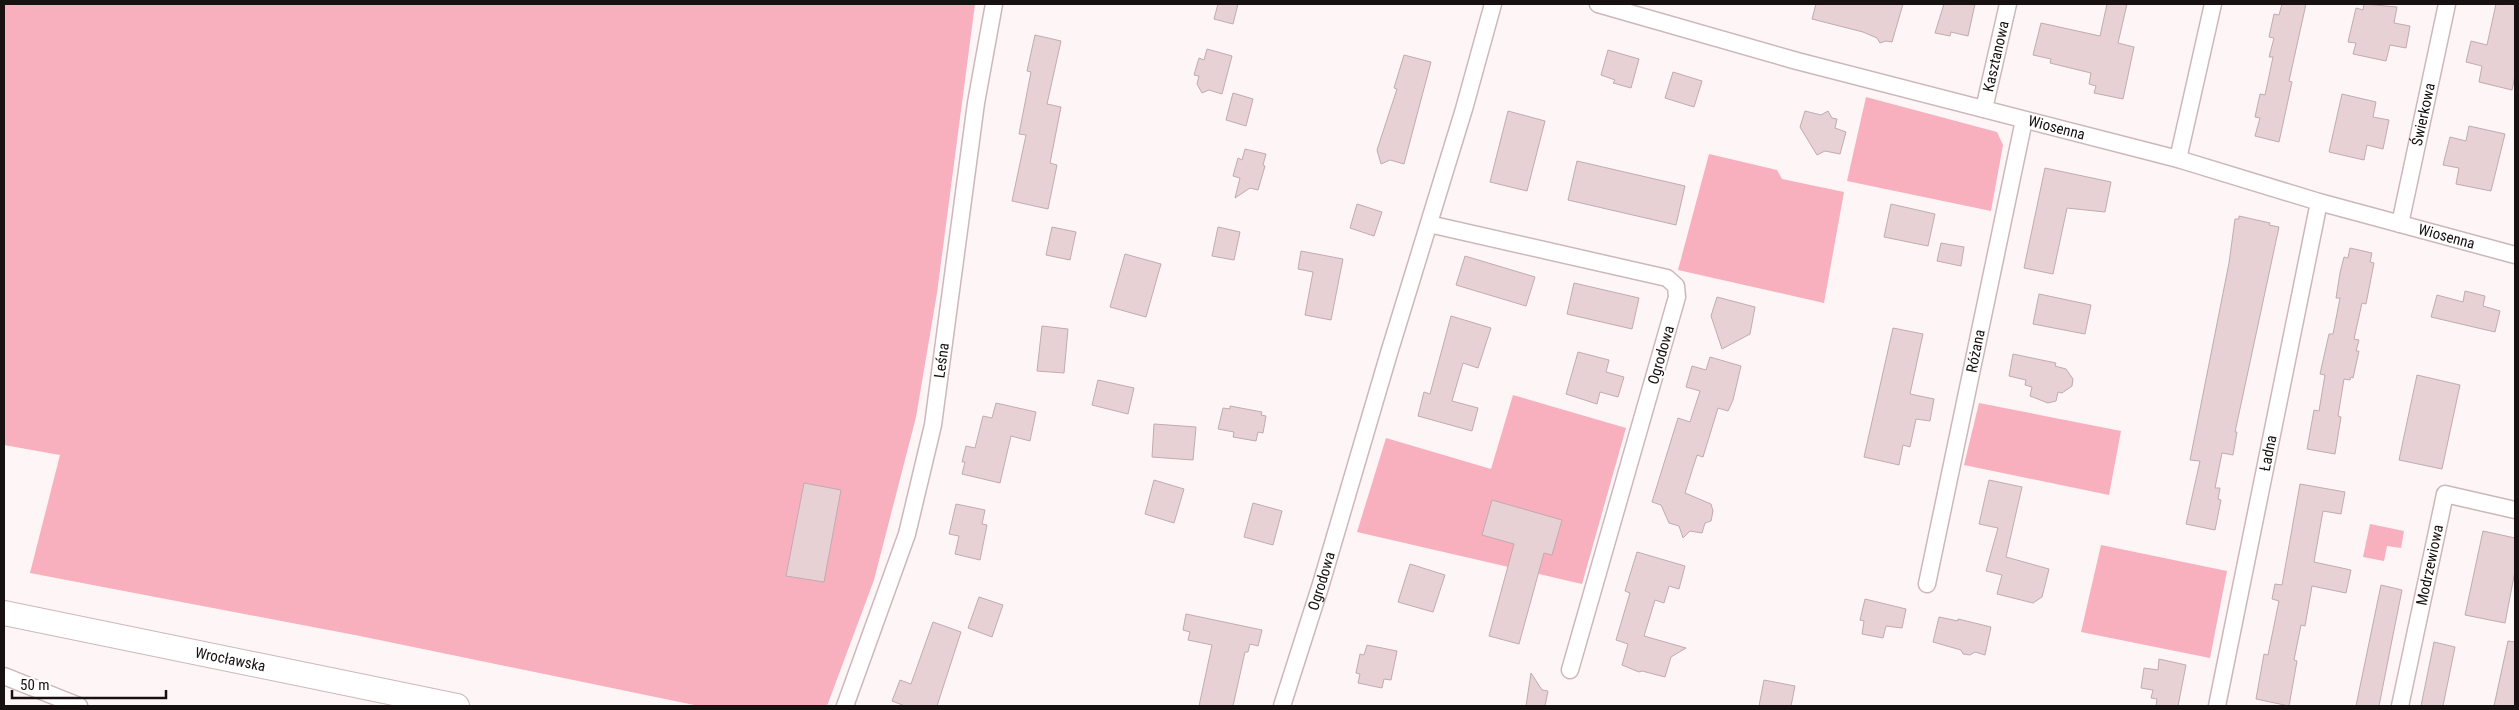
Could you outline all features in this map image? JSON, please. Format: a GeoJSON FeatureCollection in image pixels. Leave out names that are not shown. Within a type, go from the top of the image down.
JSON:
{"type":"FeatureCollection","features":[{"type":"Feature","properties":{"kind":"street","name":"Leśna"},"geometry":{"type":"LineString","coordinates":[[845,706],[907,534],[933,425],[976,103],[994,4]]}},
{"type":"Feature","properties":{"kind":"street","name":"Ogrodowa"},"geometry":{"type":"LineString","coordinates":[[1282,706],[1321,584],[1493,4]]}},
{"type":"Feature","properties":{"kind":"street","name":"Wiosenna"},"geometry":{"type":"LineString","coordinates":[[1598,4],[1796,61],[2178,159],[2319,202],[2515,254]]}},
{"type":"Feature","properties":{"kind":"street","name":"Kasztanowa"},"geometry":{"type":"LineString","coordinates":[[1984,109],[2008,4]]}},
{"type":"Feature","properties":{"kind":"street"},"geometry":{"type":"LineString","coordinates":[[2178,159],[2213,4]]}},
{"type":"Feature","properties":{"kind":"street","name":"Świerkowa"},"geometry":{"type":"LineString","coordinates":[[2400,224],[2447,4]]}},
{"type":"Feature","properties":{"kind":"street","name":"Różana"},"geometry":{"type":"LineString","coordinates":[[1927,584],[2024,120]]}},
{"type":"Feature","properties":{"kind":"street","name":"Ładna"},"geometry":{"type":"LineString","coordinates":[[2217,706],[2319,202]]}},
{"type":"Feature","properties":{"kind":"street","name":"Ogrodowa"},"geometry":{"type":"LineString","coordinates":[[1429,224],[1667,278],[1676,286],[1677,298],[1570,670]]}},
{"type":"Feature","properties":{"kind":"street","name":"Modrzewiowa"},"geometry":{"type":"LineString","coordinates":[[2400,706],[2444,494],[2515,510]]}},
{"type":"Feature","properties":{"kind":"street","name":"Wrocławska"},"geometry":{"type":"LineString","coordinates":[[4,613],[456,706]]}},
{"type":"Feature","properties":{"kind":"street"},"geometry":{"type":"LineString","coordinates":[[4,676],[79,706]]}},
{"type":"Feature","properties":{"kind":"shaded area"},"geometry":{"type":"Polygon","coordinates":[[[4,4],[975,4],[937,293],[916,417],[874,580],[827,706],[699,706],[360,636],[30,573],[60,455],[4,445],[4,4]]]}},
{"type":"Feature","properties":{"kind":"shaded area"},"geometry":{"type":"Polygon","coordinates":[[[1866,97],[1997,132],[2003,145],[1991,211],[1847,181],[1866,97]]]}},
{"type":"Feature","properties":{"kind":"shaded area"},"geometry":{"type":"Polygon","coordinates":[[[1709,154],[1777,170],[1782,179],[1844,192],[1824,303],[1678,270],[1709,154]]]}},
{"type":"Feature","properties":{"kind":"shaded area"},"geometry":{"type":"Polygon","coordinates":[[[1513,395],[1626,428],[1582,584],[1357,532],[1386,438],[1491,469],[1513,395]]]}},
{"type":"Feature","properties":{"kind":"shaded area"},"geometry":{"type":"Polygon","coordinates":[[[1979,403],[2121,431],[2109,495],[1964,465],[1979,403]]]}},
{"type":"Feature","properties":{"kind":"shaded area"},"geometry":{"type":"Polygon","coordinates":[[[2370,524],[2404,531],[2401,548],[2387,546],[2384,561],[2363,557],[2370,524]]]}},
{"type":"Feature","properties":{"kind":"shaded area"},"geometry":{"type":"Polygon","coordinates":[[[2101,545],[2227,571],[2210,658],[2081,632],[2101,545]]]}},
{"type":"Feature","properties":{"kind":"building"},"geometry":{"type":"Polygon","coordinates":[[[1218,4],[1238,4],[1233,24],[1214,19],[1218,4]]]}},
{"type":"Feature","properties":{"kind":"building"},"geometry":{"type":"Polygon","coordinates":[[[1816,4],[1903,4],[1892,42],[1880,43],[1877,38],[1863,32],[1812,19],[1816,4]]]}},
{"type":"Feature","properties":{"kind":"building"},"geometry":{"type":"Polygon","coordinates":[[[1944,4],[1975,4],[1968,36],[1951,32],[1950,36],[1935,33],[1944,4]]]}},
{"type":"Feature","properties":{"kind":"building"},"geometry":{"type":"Polygon","coordinates":[[[2107,4],[2127,4],[2118,43],[2134,47],[2123,99],[2094,93],[2096,86],[2089,84],[2091,73],[2050,63],[2051,59],[2033,55],[2041,23],[2100,36],[2107,4]]]}},
{"type":"Feature","properties":{"kind":"building"},"geometry":{"type":"Polygon","coordinates":[[[2282,4],[2306,4],[2289,81],[2292,82],[2279,142],[2255,136],[2260,118],[2255,117],[2260,94],[2265,95],[2273,57],[2269,57],[2274,38],[2269,37],[2274,14],[2279,15],[2282,4]]]}},
{"type":"Feature","properties":{"kind":"building"},"geometry":{"type":"Polygon","coordinates":[[[2364,4],[2397,7],[2394,23],[2410,26],[2406,48],[2390,45],[2386,61],[2353,54],[2356,43],[2348,42],[2356,8],[2363,10],[2364,4]]]}},
{"type":"Feature","properties":{"kind":"building"},"geometry":{"type":"Polygon","coordinates":[[[2496,4],[2515,4],[2515,76],[2512,90],[2479,82],[2482,66],[2466,62],[2471,41],[2487,45],[2496,4]]]}},
{"type":"Feature","properties":{"kind":"building"},"geometry":{"type":"Polygon","coordinates":[[[1035,35],[1061,41],[1047,104],[1061,107],[1050,163],[1057,165],[1048,209],[1012,201],[1026,135],[1019,134],[1031,72],[1027,71],[1035,35]]]}},
{"type":"Feature","properties":{"kind":"building"},"geometry":{"type":"Polygon","coordinates":[[[1207,49],[1232,56],[1222,94],[1209,90],[1202,93],[1197,84],[1199,76],[1194,75],[1199,58],[1204,60],[1207,49]]]}},
{"type":"Feature","properties":{"kind":"building"},"geometry":{"type":"Polygon","coordinates":[[[1608,50],[1639,59],[1631,88],[1613,83],[1615,80],[1601,75],[1608,50]]]}},
{"type":"Feature","properties":{"kind":"building"},"geometry":{"type":"Polygon","coordinates":[[[1404,55],[1431,62],[1404,164],[1390,160],[1381,164],[1377,150],[1397,89],[1394,88],[1404,55]]]}},
{"type":"Feature","properties":{"kind":"building"},"geometry":{"type":"Polygon","coordinates":[[[1673,72],[1702,81],[1694,107],[1665,98],[1673,72]]]}},
{"type":"Feature","properties":{"kind":"building"},"geometry":{"type":"Polygon","coordinates":[[[1233,93],[1253,99],[1246,126],[1226,120],[1233,93]]]}},
{"type":"Feature","properties":{"kind":"building"},"geometry":{"type":"Polygon","coordinates":[[[2342,94],[2376,102],[2373,117],[2389,120],[2383,149],[2367,145],[2364,160],[2329,152],[2342,94]]]}},
{"type":"Feature","properties":{"kind":"building"},"geometry":{"type":"Polygon","coordinates":[[[1508,111],[1545,121],[1527,191],[1490,182],[1508,111]]]}},
{"type":"Feature","properties":{"kind":"building"},"geometry":{"type":"Polygon","coordinates":[[[1805,111],[1821,115],[1828,111],[1832,118],[1837,119],[1835,128],[1846,132],[1840,154],[1825,151],[1817,155],[1800,127],[1805,111]]]}},
{"type":"Feature","properties":{"kind":"building"},"geometry":{"type":"Polygon","coordinates":[[[2469,126],[2505,134],[2491,191],[2456,184],[2459,168],[2443,165],[2450,137],[2466,141],[2469,126]]]}},
{"type":"Feature","properties":{"kind":"building"},"geometry":{"type":"Polygon","coordinates":[[[1245,149],[1266,154],[1263,165],[1265,166],[1258,190],[1250,188],[1235,198],[1240,178],[1233,176],[1238,158],[1242,160],[1245,149]]]}},
{"type":"Feature","properties":{"kind":"building"},"geometry":{"type":"Polygon","coordinates":[[[1577,161],[1685,186],[1676,225],[1568,200],[1577,161]]]}},
{"type":"Feature","properties":{"kind":"building"},"geometry":{"type":"Polygon","coordinates":[[[2045,168],[2111,182],[2105,212],[2067,208],[2053,274],[2024,268],[2045,168]]]}},
{"type":"Feature","properties":{"kind":"building"},"geometry":{"type":"Polygon","coordinates":[[[1357,204],[1382,212],[1374,236],[1350,228],[1357,204]]]}},
{"type":"Feature","properties":{"kind":"building"},"geometry":{"type":"Polygon","coordinates":[[[1891,204],[1935,214],[1928,246],[1884,237],[1891,204]]]}},
{"type":"Feature","properties":{"kind":"building"},"geometry":{"type":"Polygon","coordinates":[[[2239,216],[2279,227],[2235,432],[2237,432],[2233,455],[2222,453],[2215,488],[2220,488],[2218,499],[2221,500],[2215,530],[2186,524],[2200,461],[2190,460],[2229,263],[2235,219],[2239,219],[2239,216]]]}},
{"type":"Feature","properties":{"kind":"building"},"geometry":{"type":"Polygon","coordinates":[[[1052,227],[1076,232],[1070,260],[1046,255],[1052,227]]]}},
{"type":"Feature","properties":{"kind":"building"},"geometry":{"type":"Polygon","coordinates":[[[1218,227],[1240,232],[1234,260],[1212,256],[1218,227]]]}},
{"type":"Feature","properties":{"kind":"building"},"geometry":{"type":"Polygon","coordinates":[[[1941,243],[1964,247],[1961,266],[1937,261],[1941,243]]]}},
{"type":"Feature","properties":{"kind":"building"},"geometry":{"type":"Polygon","coordinates":[[[2350,248],[2372,253],[2370,262],[2374,263],[2366,304],[2362,303],[2354,339],[2359,340],[2356,351],[2359,351],[2353,378],[2351,377],[2350,380],[2344,379],[2338,416],[2341,417],[2335,454],[2307,449],[2314,410],[2319,411],[2325,375],[2320,374],[2329,334],[2333,334],[2340,298],[2336,298],[2340,273],[2344,257],[2348,258],[2350,248]]]}},
{"type":"Feature","properties":{"kind":"building"},"geometry":{"type":"Polygon","coordinates":[[[1301,251],[1343,259],[1331,320],[1305,315],[1313,272],[1298,269],[1301,251]]]}},
{"type":"Feature","properties":{"kind":"building"},"geometry":{"type":"Polygon","coordinates":[[[1125,254],[1161,264],[1146,317],[1110,307],[1125,254]]]}},
{"type":"Feature","properties":{"kind":"building"},"geometry":{"type":"Polygon","coordinates":[[[1465,256],[1535,277],[1526,306],[1456,285],[1465,256]]]}},
{"type":"Feature","properties":{"kind":"building"},"geometry":{"type":"Polygon","coordinates":[[[1574,283],[1639,298],[1632,329],[1567,314],[1574,283]]]}},
{"type":"Feature","properties":{"kind":"building"},"geometry":{"type":"Polygon","coordinates":[[[2465,291],[2485,296],[2483,306],[2500,311],[2495,332],[2431,317],[2437,295],[2463,302],[2465,291]]]}},
{"type":"Feature","properties":{"kind":"building"},"geometry":{"type":"Polygon","coordinates":[[[2039,294],[2091,305],[2085,334],[2033,324],[2039,294]]]}},
{"type":"Feature","properties":{"kind":"building"},"geometry":{"type":"Polygon","coordinates":[[[1717,297],[1755,307],[1750,334],[1722,349],[1711,316],[1717,297]]]}},
{"type":"Feature","properties":{"kind":"building"},"geometry":{"type":"Polygon","coordinates":[[[1451,316],[1491,328],[1478,368],[1463,363],[1452,401],[1478,408],[1472,431],[1418,416],[1424,392],[1430,394],[1451,316]]]}},
{"type":"Feature","properties":{"kind":"building"},"geometry":{"type":"Polygon","coordinates":[[[1042,326],[1068,329],[1064,373],[1037,371],[1042,326]]]}},
{"type":"Feature","properties":{"kind":"building"},"geometry":{"type":"Polygon","coordinates":[[[1893,328],[1923,334],[1910,394],[1934,399],[1930,421],[1916,419],[1910,447],[1903,445],[1899,465],[1864,457],[1893,328]]]}},
{"type":"Feature","properties":{"kind":"building"},"geometry":{"type":"Polygon","coordinates":[[[1578,352],[1609,360],[1606,372],[1624,377],[1618,397],[1600,392],[1597,404],[1566,394],[1578,352]]]}},
{"type":"Feature","properties":{"kind":"building"},"geometry":{"type":"Polygon","coordinates":[[[2013,354],[2056,363],[2055,366],[2066,369],[2073,379],[2072,386],[2062,393],[2058,392],[2056,401],[2048,403],[2030,396],[2032,387],[2025,385],[2026,380],[2009,376],[2013,354]]]}},
{"type":"Feature","properties":{"kind":"building"},"geometry":{"type":"Polygon","coordinates":[[[1710,357],[1741,366],[1733,400],[1728,411],[1718,408],[1703,457],[1697,455],[1685,493],[1711,504],[1713,511],[1711,521],[1705,523],[1702,533],[1690,531],[1683,538],[1679,526],[1669,523],[1661,505],[1652,502],[1678,418],[1690,422],[1700,391],[1686,387],[1692,366],[1706,370],[1710,357]]]}},
{"type":"Feature","properties":{"kind":"building"},"geometry":{"type":"Polygon","coordinates":[[[2417,375],[2460,385],[2442,469],[2399,460],[2417,375]]]}},
{"type":"Feature","properties":{"kind":"building"},"geometry":{"type":"Polygon","coordinates":[[[1098,380],[1134,388],[1128,414],[1092,405],[1098,380]]]}},
{"type":"Feature","properties":{"kind":"building"},"geometry":{"type":"Polygon","coordinates":[[[996,403],[1036,412],[1030,441],[1011,436],[1000,483],[962,474],[965,462],[962,462],[966,446],[975,448],[983,416],[992,418],[996,403]]]}},
{"type":"Feature","properties":{"kind":"building"},"geometry":{"type":"Polygon","coordinates":[[[1230,406],[1262,412],[1261,415],[1266,416],[1263,433],[1258,432],[1256,441],[1233,437],[1234,432],[1218,429],[1223,408],[1230,409],[1230,406]]]}},
{"type":"Feature","properties":{"kind":"building"},"geometry":{"type":"Polygon","coordinates":[[[1154,424],[1196,427],[1193,460],[1152,457],[1154,424]]]}},
{"type":"Feature","properties":{"kind":"building"},"geometry":{"type":"Polygon","coordinates":[[[1154,480],[1184,489],[1174,523],[1145,514],[1154,480]]]}},
{"type":"Feature","properties":{"kind":"building"},"geometry":{"type":"Polygon","coordinates":[[[1989,480],[2022,487],[2006,557],[2049,569],[2042,597],[2033,603],[1997,594],[2002,575],[1986,571],[1998,528],[1979,524],[1989,480]]]}},
{"type":"Feature","properties":{"kind":"building"},"geometry":{"type":"Polygon","coordinates":[[[804,483],[841,490],[824,582],[786,576],[804,483]]]}},
{"type":"Feature","properties":{"kind":"building"},"geometry":{"type":"Polygon","coordinates":[[[2300,484],[2345,492],[2341,514],[2323,511],[2314,562],[2351,570],[2346,593],[2312,586],[2305,626],[2301,625],[2294,660],[2297,661],[2289,706],[2256,699],[2264,654],[2268,655],[2279,601],[2272,599],[2275,584],[2282,585],[2300,484]]]}},
{"type":"Feature","properties":{"kind":"building"},"geometry":{"type":"Polygon","coordinates":[[[1492,500],[1562,520],[1552,555],[1544,553],[1519,644],[1489,636],[1514,544],[1482,535],[1492,500]]]}},
{"type":"Feature","properties":{"kind":"building"},"geometry":{"type":"Polygon","coordinates":[[[1253,503],[1282,511],[1273,545],[1244,537],[1253,503]]]}},
{"type":"Feature","properties":{"kind":"building"},"geometry":{"type":"Polygon","coordinates":[[[956,504],[985,510],[982,524],[987,525],[980,560],[955,554],[959,536],[949,534],[956,504]]]}},
{"type":"Feature","properties":{"kind":"building"},"geometry":{"type":"Polygon","coordinates":[[[2483,531],[2515,538],[2515,571],[2505,623],[2465,615],[2483,531]]]}},
{"type":"Feature","properties":{"kind":"building"},"geometry":{"type":"Polygon","coordinates":[[[1637,552],[1685,566],[1679,589],[1669,586],[1664,603],[1655,600],[1644,636],[1686,648],[1671,657],[1665,677],[1642,671],[1639,672],[1622,665],[1628,644],[1616,640],[1630,593],[1625,591],[1637,552]]]}},
{"type":"Feature","properties":{"kind":"building"},"geometry":{"type":"Polygon","coordinates":[[[1410,564],[1445,575],[1433,612],[1398,602],[1410,564]]]}},
{"type":"Feature","properties":{"kind":"building"},"geometry":{"type":"Polygon","coordinates":[[[2381,585],[2402,590],[2379,706],[2356,706],[2381,585]]]}},
{"type":"Feature","properties":{"kind":"building"},"geometry":{"type":"Polygon","coordinates":[[[979,597],[1003,605],[992,637],[968,628],[979,597]]]}},
{"type":"Feature","properties":{"kind":"building"},"geometry":{"type":"Polygon","coordinates":[[[1865,599],[1906,609],[1902,628],[1886,626],[1883,638],[1862,634],[1864,621],[1860,620],[1865,599]]]}},
{"type":"Feature","properties":{"kind":"building"},"geometry":{"type":"Polygon","coordinates":[[[1186,614],[1262,630],[1258,646],[1250,644],[1248,652],[1245,652],[1233,706],[1199,706],[1212,645],[1188,640],[1190,632],[1183,630],[1186,614]]]}},
{"type":"Feature","properties":{"kind":"building"},"geometry":{"type":"Polygon","coordinates":[[[1939,617],[1958,621],[1958,619],[1991,627],[1985,655],[1975,652],[1970,655],[1963,654],[1961,650],[1933,642],[1939,617]]]}},
{"type":"Feature","properties":{"kind":"building"},"geometry":{"type":"Polygon","coordinates":[[[933,622],[961,632],[937,706],[905,706],[892,701],[900,680],[911,684],[933,622]]]}},
{"type":"Feature","properties":{"kind":"building"},"geometry":{"type":"Polygon","coordinates":[[[2508,641],[2515,642],[2515,706],[2494,706],[2508,641]]]}},
{"type":"Feature","properties":{"kind":"building"},"geometry":{"type":"Polygon","coordinates":[[[2434,642],[2455,647],[2443,706],[2421,706],[2434,642]]]}},
{"type":"Feature","properties":{"kind":"building"},"geometry":{"type":"Polygon","coordinates":[[[1367,645],[1397,651],[1391,680],[1384,679],[1382,688],[1358,683],[1360,674],[1356,673],[1360,654],[1364,655],[1367,645]]]}},
{"type":"Feature","properties":{"kind":"building"},"geometry":{"type":"Polygon","coordinates":[[[2159,659],[2186,665],[2178,706],[2156,706],[2157,699],[2151,698],[2153,690],[2141,688],[2144,668],[2158,670],[2159,659]]]}},
{"type":"Feature","properties":{"kind":"building"},"geometry":{"type":"Polygon","coordinates":[[[1531,673],[1542,690],[1548,691],[1545,706],[1526,706],[1531,673]]]}},
{"type":"Feature","properties":{"kind":"building"},"geometry":{"type":"Polygon","coordinates":[[[1764,680],[1795,686],[1791,706],[1759,706],[1764,680]]]}}]}
